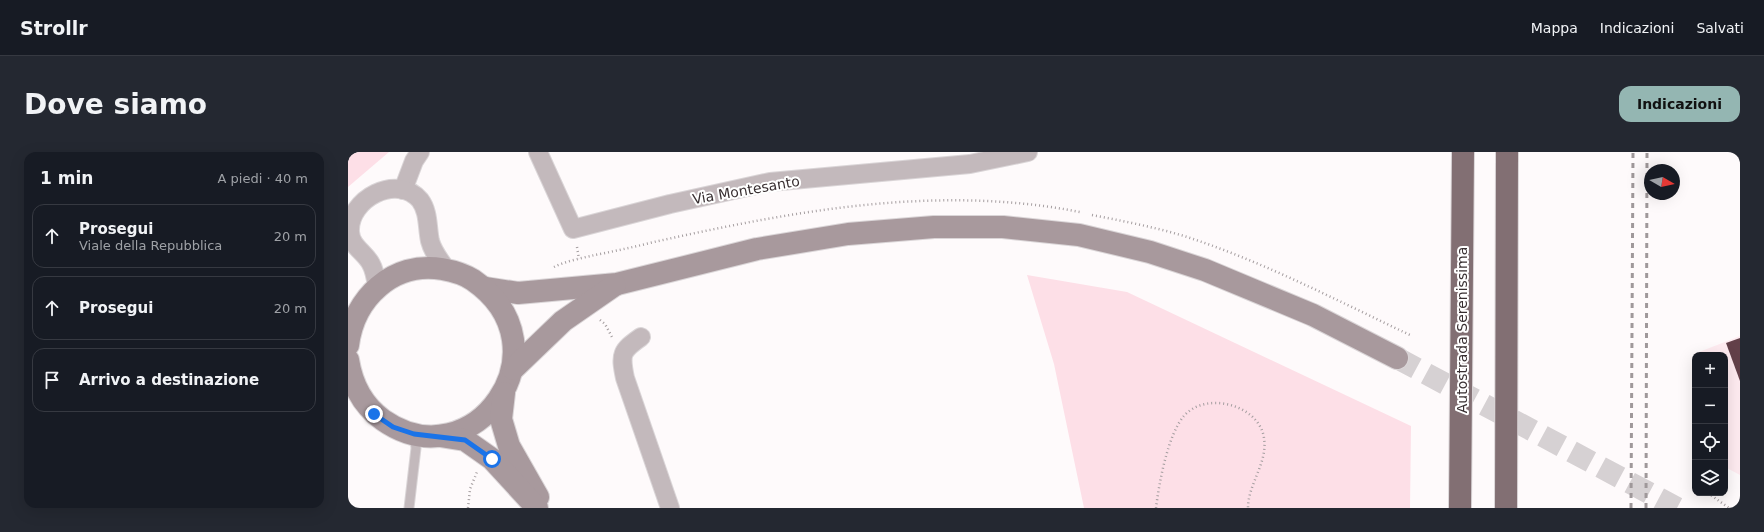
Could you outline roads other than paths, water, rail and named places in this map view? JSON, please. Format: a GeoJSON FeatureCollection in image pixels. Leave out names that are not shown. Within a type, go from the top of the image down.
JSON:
{"type":"FeatureCollection","features":[{"type":"Feature","properties":{"kind":"highway","name":"Autostrada Serenissima"},"geometry":{"type":"LineString","coordinates":[[1460,508],[1463,152]]}},
{"type":"Feature","properties":{"kind":"highway"},"geometry":{"type":"LineString","coordinates":[[1506,508],[1507,152]]}},
{"type":"Feature","properties":{"kind":"street"},"geometry":{"type":"LineString","coordinates":[[403,190],[414,161],[420,152]]}},
{"type":"Feature","properties":{"kind":"street","name":"Via Montesanto"},"geometry":{"type":"LineString","coordinates":[[538,152],[573,229],[670,204],[770,182],[970,164],[1028,152]]}},
{"type":"Feature","properties":{"kind":"street"},"geometry":{"type":"LineString","coordinates":[[377,288],[371,264],[351,244],[349,224],[361,202],[384,190],[403,190],[420,200],[426,212],[431,242],[436,256],[447,270]]}},
{"type":"Feature","properties":{"kind":"street"},"geometry":{"type":"LineString","coordinates":[[485,288],[518,293],[617,284],[757,249],[848,234],[934,228],[1011,228],[1079,235],[1150,252],[1205,270],[1313,315],[1397,358]]}},
{"type":"Feature","properties":{"kind":"street"},"geometry":{"type":"LineString","coordinates":[[349,336],[356,314],[365,300],[377,288],[404,272],[435,268],[447,270],[470,278],[485,288],[500,305],[510,325],[515,347],[513,369],[504,393],[501,419],[509,446],[546,508]]}},
{"type":"Feature","properties":{"kind":"street"},"geometry":{"type":"LineString","coordinates":[[513,369],[563,321],[617,284]]}},
{"type":"Feature","properties":{"kind":"street"},"geometry":{"type":"LineString","coordinates":[[641,337],[624,351],[621,360],[625,378],[670,508]]}},
{"type":"Feature","properties":{"kind":"street"},"geometry":{"type":"LineString","coordinates":[[348,360],[350,376],[360,396],[374,414]]}},
{"type":"Feature","properties":{"kind":"street"},"geometry":{"type":"LineString","coordinates":[[437,436],[457,432],[476,423],[492,410],[504,393]]}},
{"type":"Feature","properties":{"kind":"street"},"geometry":{"type":"LineString","coordinates":[[348,406],[374,414],[393,427],[414,434],[465,440],[492,459],[537,508]]}},
{"type":"Feature","properties":{"kind":"lane"},"geometry":{"type":"LineString","coordinates":[[409,508],[416,448],[414,434]]}},
{"type":"Feature","properties":{"kind":"tunnel"},"geometry":{"type":"LineString","coordinates":[[1397,358],[1677,508]]}},
{"type":"Feature","properties":{"kind":"railway"},"geometry":{"type":"LineString","coordinates":[[1631,508],[1633,152]]}},
{"type":"Feature","properties":{"kind":"railway"},"geometry":{"type":"LineString","coordinates":[[1646,508],[1647,152]]}}]}
